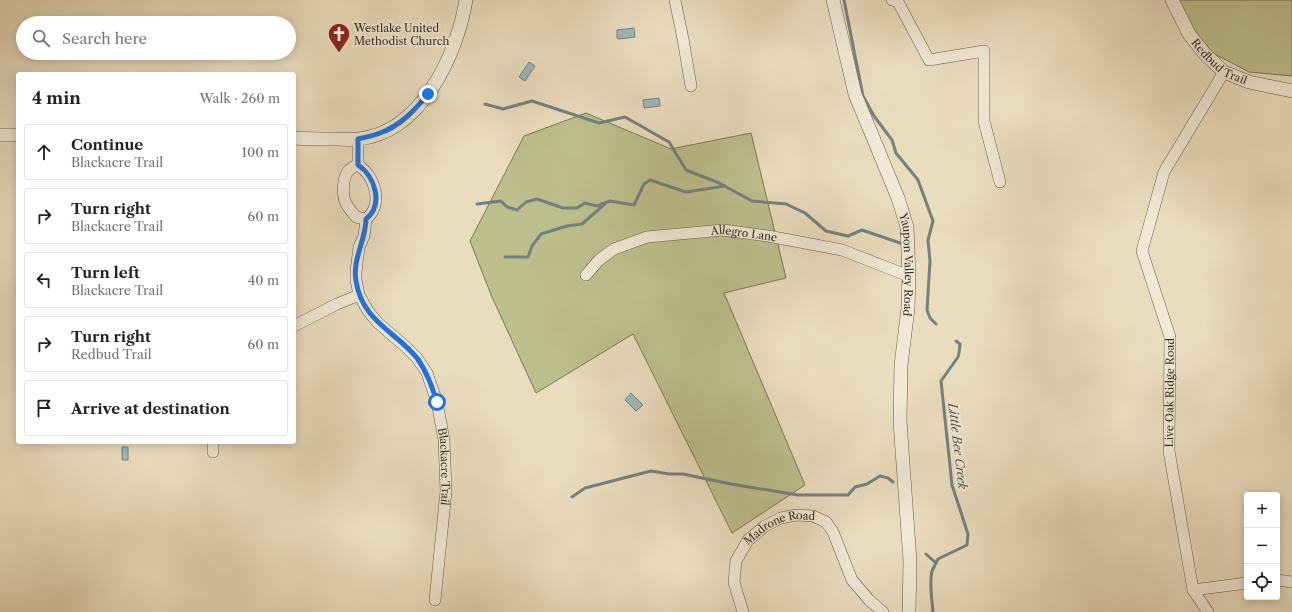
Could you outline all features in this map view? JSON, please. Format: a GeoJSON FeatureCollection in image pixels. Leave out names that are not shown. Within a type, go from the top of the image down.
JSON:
{"type":"FeatureCollection","features":[{"type":"Feature","properties":{"kind":"street"},"geometry":{"type":"LineString","coordinates":[[296,138],[358,139],[380,133],[396,126],[413,112],[428,94],[443,71],[456,39],[464,13],[466,0]]}},
{"type":"Feature","properties":{"kind":"street"},"geometry":{"type":"LineString","coordinates":[[675,0],[691,86]]}},
{"type":"Feature","properties":{"kind":"street","name":"Yaupon Valley Road"},"geometry":{"type":"LineString","coordinates":[[833,0],[855,94],[898,198],[907,227],[909,276],[908,308],[901,365],[900,422],[910,561],[909,612]]}},
{"type":"Feature","properties":{"kind":"street"},"geometry":{"type":"LineString","coordinates":[[892,0],[898,2],[929,60],[984,50],[984,121],[1000,182]]}},
{"type":"Feature","properties":{"kind":"street","name":"Redbud Trail"},"geometry":{"type":"LineString","coordinates":[[1172,0],[1189,34],[1205,54],[1224,72],[1249,82],[1292,91]]}},
{"type":"Feature","properties":{"kind":"street","name":"Live Oak Ridge Road"},"geometry":{"type":"LineString","coordinates":[[1208,612],[1193,590],[1169,451],[1170,337],[1142,251],[1164,172],[1224,72]]}},
{"type":"Feature","properties":{"kind":"street"},"geometry":{"type":"LineString","coordinates":[[0,135],[16,135]]}},
{"type":"Feature","properties":{"kind":"street"},"geometry":{"type":"LineString","coordinates":[[358,139],[358,165],[350,169],[346,175],[344,189],[345,201],[349,209],[356,217],[366,219]]}},
{"type":"Feature","properties":{"kind":"street","name":"Blackacre Trail"},"geometry":{"type":"LineString","coordinates":[[358,165],[369,176],[376,194],[376,205],[366,219],[364,236],[359,247],[356,272],[359,295],[368,311],[378,323],[417,358],[427,373],[437,402],[444,440],[446,492],[435,600]]}},
{"type":"Feature","properties":{"kind":"street","name":"Allegro Lane"},"geometry":{"type":"LineString","coordinates":[[586,274],[599,260],[614,249],[647,237],[723,230],[768,236],[842,250],[909,276]]}},
{"type":"Feature","properties":{"kind":"street"},"geometry":{"type":"LineString","coordinates":[[296,325],[337,304],[359,295]]}},
{"type":"Feature","properties":{"kind":"street","name":"Madrone Road"},"geometry":{"type":"LineString","coordinates":[[743,612],[734,582],[736,561],[748,540],[765,526],[781,518],[796,515],[813,516],[826,522],[834,532],[852,580],[869,600],[884,612]]}},
{"type":"Feature","properties":{"kind":"street"},"geometry":{"type":"LineString","coordinates":[[1280,580],[1292,582]]}},
{"type":"Feature","properties":{"kind":"street"},"geometry":{"type":"LineString","coordinates":[[1193,590],[1244,583]]}},
{"type":"Feature","properties":{"kind":"green space"},"geometry":{"type":"Polygon","coordinates":[[[1178,0],[1292,0],[1292,76],[1249,72],[1213,53],[1192,28],[1178,0]]]}},
{"type":"Feature","properties":{"kind":"green space"},"geometry":{"type":"Polygon","coordinates":[[[586,113],[671,149],[751,133],[786,278],[724,293],[805,485],[732,533],[633,334],[536,393],[492,297],[470,241],[524,136],[586,113]]]}},
{"type":"Feature","properties":{"kind":"water"},"geometry":{"type":"Polygon","coordinates":[[[634,28],[635,37],[617,38],[617,30],[634,28]]]}},
{"type":"Feature","properties":{"kind":"water"},"geometry":{"type":"Polygon","coordinates":[[[529,62],[535,66],[525,81],[519,77],[529,62]]]}},
{"type":"Feature","properties":{"kind":"water"},"geometry":{"type":"Polygon","coordinates":[[[659,98],[660,106],[644,108],[643,100],[659,98]]]}},
{"type":"Feature","properties":{"kind":"water"},"geometry":{"type":"Polygon","coordinates":[[[631,393],[643,405],[636,411],[625,400],[631,393]]]}},
{"type":"Feature","properties":{"kind":"water"},"geometry":{"type":"Polygon","coordinates":[[[122,447],[128,447],[128,460],[122,460],[122,447]]]}},
{"type":"Feature","properties":{"kind":"waterway","name":"Little Bee Creek"},"geometry":{"type":"LineString","coordinates":[[844,0],[863,96],[874,116],[892,140],[896,153],[918,180],[933,221],[928,240],[930,261],[927,310],[930,318],[936,324]]}},
{"type":"Feature","properties":{"kind":"waterway"},"geometry":{"type":"LineString","coordinates":[[485,104],[503,109],[532,101],[599,123],[625,117],[669,142],[686,170],[719,183],[752,201],[786,204],[805,213],[826,231],[848,236],[862,230],[900,243]]}},
{"type":"Feature","properties":{"kind":"waterway"},"geometry":{"type":"LineString","coordinates":[[477,204],[501,201],[507,207],[517,210],[526,202],[537,199],[563,208],[577,208],[585,203],[597,206],[610,201],[634,205],[644,184],[650,180],[686,192],[725,186]]}},
{"type":"Feature","properties":{"kind":"waterway"},"geometry":{"type":"LineString","coordinates":[[505,257],[528,257],[532,246],[541,234],[567,226],[582,224],[606,203]]}},
{"type":"Feature","properties":{"kind":"waterway","name":"Little Bee Creek"},"geometry":{"type":"LineString","coordinates":[[933,612],[931,586],[932,571],[938,559],[967,545],[968,534],[952,485],[941,381],[958,357],[960,344],[956,341]]}},
{"type":"Feature","properties":{"kind":"waterway"},"geometry":{"type":"LineString","coordinates":[[572,497],[585,488],[651,471],[669,474],[683,474],[731,484],[798,495],[848,495],[855,487],[867,484],[880,476],[888,478],[893,482]]}},
{"type":"Feature","properties":{"kind":"waterway"},"geometry":{"type":"LineString","coordinates":[[926,554],[936,563]]}},
{"type":"Feature","properties":{"kind":"place","name":"Westlake United Methodist Church"},"geometry":{"type":"Point","coordinates":[339,54]}},
{"type":"Feature","properties":{"kind":"route"},"geometry":{"type":"LineString","coordinates":[[428,94],[413,112],[396,126],[380,133],[358,139],[358,165],[369,176],[376,194],[376,205],[366,219],[364,236],[359,247],[356,280],[359,295],[368,311],[378,323],[417,358],[427,373],[437,402]]}}]}
